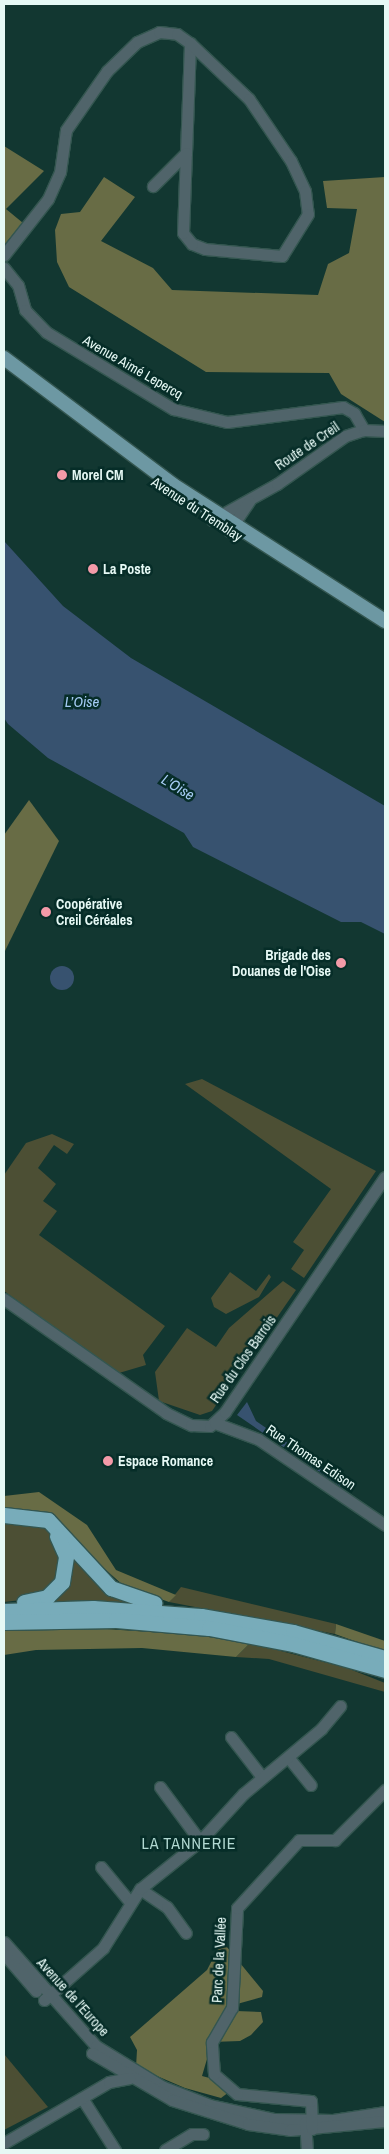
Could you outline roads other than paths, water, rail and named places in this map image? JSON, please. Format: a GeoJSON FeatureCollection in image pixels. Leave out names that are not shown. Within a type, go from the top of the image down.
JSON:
{"type":"FeatureCollection","features":[{"type":"Feature","properties":{"kind":"highway"},"geometry":{"type":"LineString","coordinates":[[4,1515],[28,1514],[52,1522],[97,1575],[120,1594],[385,1658]]}},
{"type":"Feature","properties":{"kind":"highway"},"geometry":{"type":"LineString","coordinates":[[4,1520],[32,1520],[48,1527],[63,1544],[67,1560],[63,1578],[51,1594],[4,1604]]}},
{"type":"Feature","properties":{"kind":"highway"},"geometry":{"type":"LineString","coordinates":[[4,1611],[124,1609],[236,1621]]}},
{"type":"Feature","properties":{"kind":"highway"},"geometry":{"type":"LineString","coordinates":[[4,1622],[93,1620],[183,1625],[273,1640],[364,1663],[385,1671]]}},
{"type":"Feature","properties":{"kind":"main road","name":"Avenue du Tremblay"},"geometry":{"type":"LineString","coordinates":[[4,358],[42,389],[218,514],[385,621]]}},
{"type":"Feature","properties":{"kind":"street"},"geometry":{"type":"LineString","coordinates":[[4,255],[48,199],[60,172],[66,130],[111,66],[154,33],[173,33],[190,43],[249,99],[294,169],[308,209],[289,251],[274,256],[205,248],[189,241],[183,229],[190,43]]}},
{"type":"Feature","properties":{"kind":"street"},"geometry":{"type":"LineString","coordinates":[[153,186],[186,153]]}},
{"type":"Feature","properties":{"kind":"street","name":"Avenue Aimé Lepercq"},"geometry":{"type":"LineString","coordinates":[[4,268],[18,285],[25,310],[46,332],[174,409],[227,422],[343,407],[354,413],[364,430]]}},
{"type":"Feature","properties":{"kind":"street","name":"Route de Creil"},"geometry":{"type":"LineString","coordinates":[[218,514],[250,500],[345,436],[364,430],[385,432]]}},
{"type":"Feature","properties":{"kind":"street","name":"Route de Creil"},"geometry":{"type":"LineString","coordinates":[[233,523],[250,500]]}},
{"type":"Feature","properties":{"kind":"street","name":"Rue du Clos Barrois"},"geometry":{"type":"LineString","coordinates":[[4,1299],[172,1417],[197,1426],[215,1423],[385,1177]]}},
{"type":"Feature","properties":{"kind":"street","name":"Rue Thomas Edison"},"geometry":{"type":"LineString","coordinates":[[215,1423],[258,1439],[385,1525]]}},
{"type":"Feature","properties":{"kind":"street"},"geometry":{"type":"LineString","coordinates":[[47,1998],[103,1948],[130,1902],[140,1889],[200,1841],[262,1778],[321,1729],[340,1706]]}},
{"type":"Feature","properties":{"kind":"street"},"geometry":{"type":"LineString","coordinates":[[231,1737],[262,1778]]}},
{"type":"Feature","properties":{"kind":"street"},"geometry":{"type":"LineString","coordinates":[[288,1758],[311,1785]]}},
{"type":"Feature","properties":{"kind":"street"},"geometry":{"type":"LineString","coordinates":[[160,1787],[200,1841]]}},
{"type":"Feature","properties":{"kind":"street","name":"Parc de la Vallée"},"geometry":{"type":"LineString","coordinates":[[309,2125],[311,2101],[237,2094],[214,2074],[212,2042],[232,2008],[237,1908],[299,1840],[335,1840],[385,1790]]}},
{"type":"Feature","properties":{"kind":"street"},"geometry":{"type":"LineString","coordinates":[[101,1867],[130,1902]]}},
{"type":"Feature","properties":{"kind":"street"},"geometry":{"type":"LineString","coordinates":[[140,1889],[167,1907],[186,1933]]}},
{"type":"Feature","properties":{"kind":"street","name":"Avenue de l'Europe"},"geometry":{"type":"LineString","coordinates":[[4,1942],[47,1998],[106,2064],[130,2078],[213,2115],[269,2128],[385,2121]]}},
{"type":"Feature","properties":{"kind":"street","name":"Avenue de l'Europe"},"geometry":{"type":"LineString","coordinates":[[4,1954],[100,2050],[155,2083],[229,2110],[309,2125],[385,2112]]}},
{"type":"Feature","properties":{"kind":"street"},"geometry":{"type":"LineString","coordinates":[[93,2091],[106,2064]]}},
{"type":"Feature","properties":{"kind":"street"},"geometry":{"type":"LineString","coordinates":[[4,2143],[93,2091],[130,2078]]}},
{"type":"Feature","properties":{"kind":"street"},"geometry":{"type":"LineString","coordinates":[[82,2098],[115,2150]]}},
{"type":"Feature","properties":{"kind":"street"},"geometry":{"type":"LineString","coordinates":[[307,2150],[309,2125]]}},
{"type":"Feature","properties":{"kind":"street"},"geometry":{"type":"LineString","coordinates":[[165,2150],[192,2134],[203,2134]]}},
{"type":"Feature","properties":{"kind":"water","name":"L’Oise"},"geometry":{"type":"Polygon","coordinates":[[[4,541],[63,606],[131,658],[385,806],[385,934],[361,922],[341,922],[193,847],[184,833],[48,758],[8,724],[4,718],[4,541]]]}},
{"type":"Feature","properties":{"kind":"water"},"geometry":{"type":"Polygon","coordinates":[[[62,966],[71,969],[74,978],[71,987],[62,990],[53,987],[50,978],[53,969],[62,966]]]}},
{"type":"Feature","properties":{"kind":"water"},"geometry":{"type":"Polygon","coordinates":[[[247,1402],[256,1421],[343,1481],[340,1486],[237,1415],[247,1402]]]}},
{"type":"Feature","properties":{"kind":"place","name":"Morel CM"},"geometry":{"type":"Point","coordinates":[62,475]}},
{"type":"Feature","properties":{"kind":"place","name":"La Poste"},"geometry":{"type":"Point","coordinates":[93,569]}},
{"type":"Feature","properties":{"kind":"place","name":"Coopérative Creil Céréales"},"geometry":{"type":"Point","coordinates":[46,912]}},
{"type":"Feature","properties":{"kind":"place","name":"Brigade des Douanes de l'Oise"},"geometry":{"type":"Point","coordinates":[341,963]}},
{"type":"Feature","properties":{"kind":"place","name":"Espace Romance"},"geometry":{"type":"Point","coordinates":[108,1461]}},
{"type":"Feature","properties":{"kind":"district","name":"LA TANNERIE"},"geometry":{"type":"Point","coordinates":[189,1843]}},
{"type":"Feature","properties":{"kind":"water label","name":"L'Oise"},"geometry":{"type":"Point","coordinates":[178,787]}}]}
